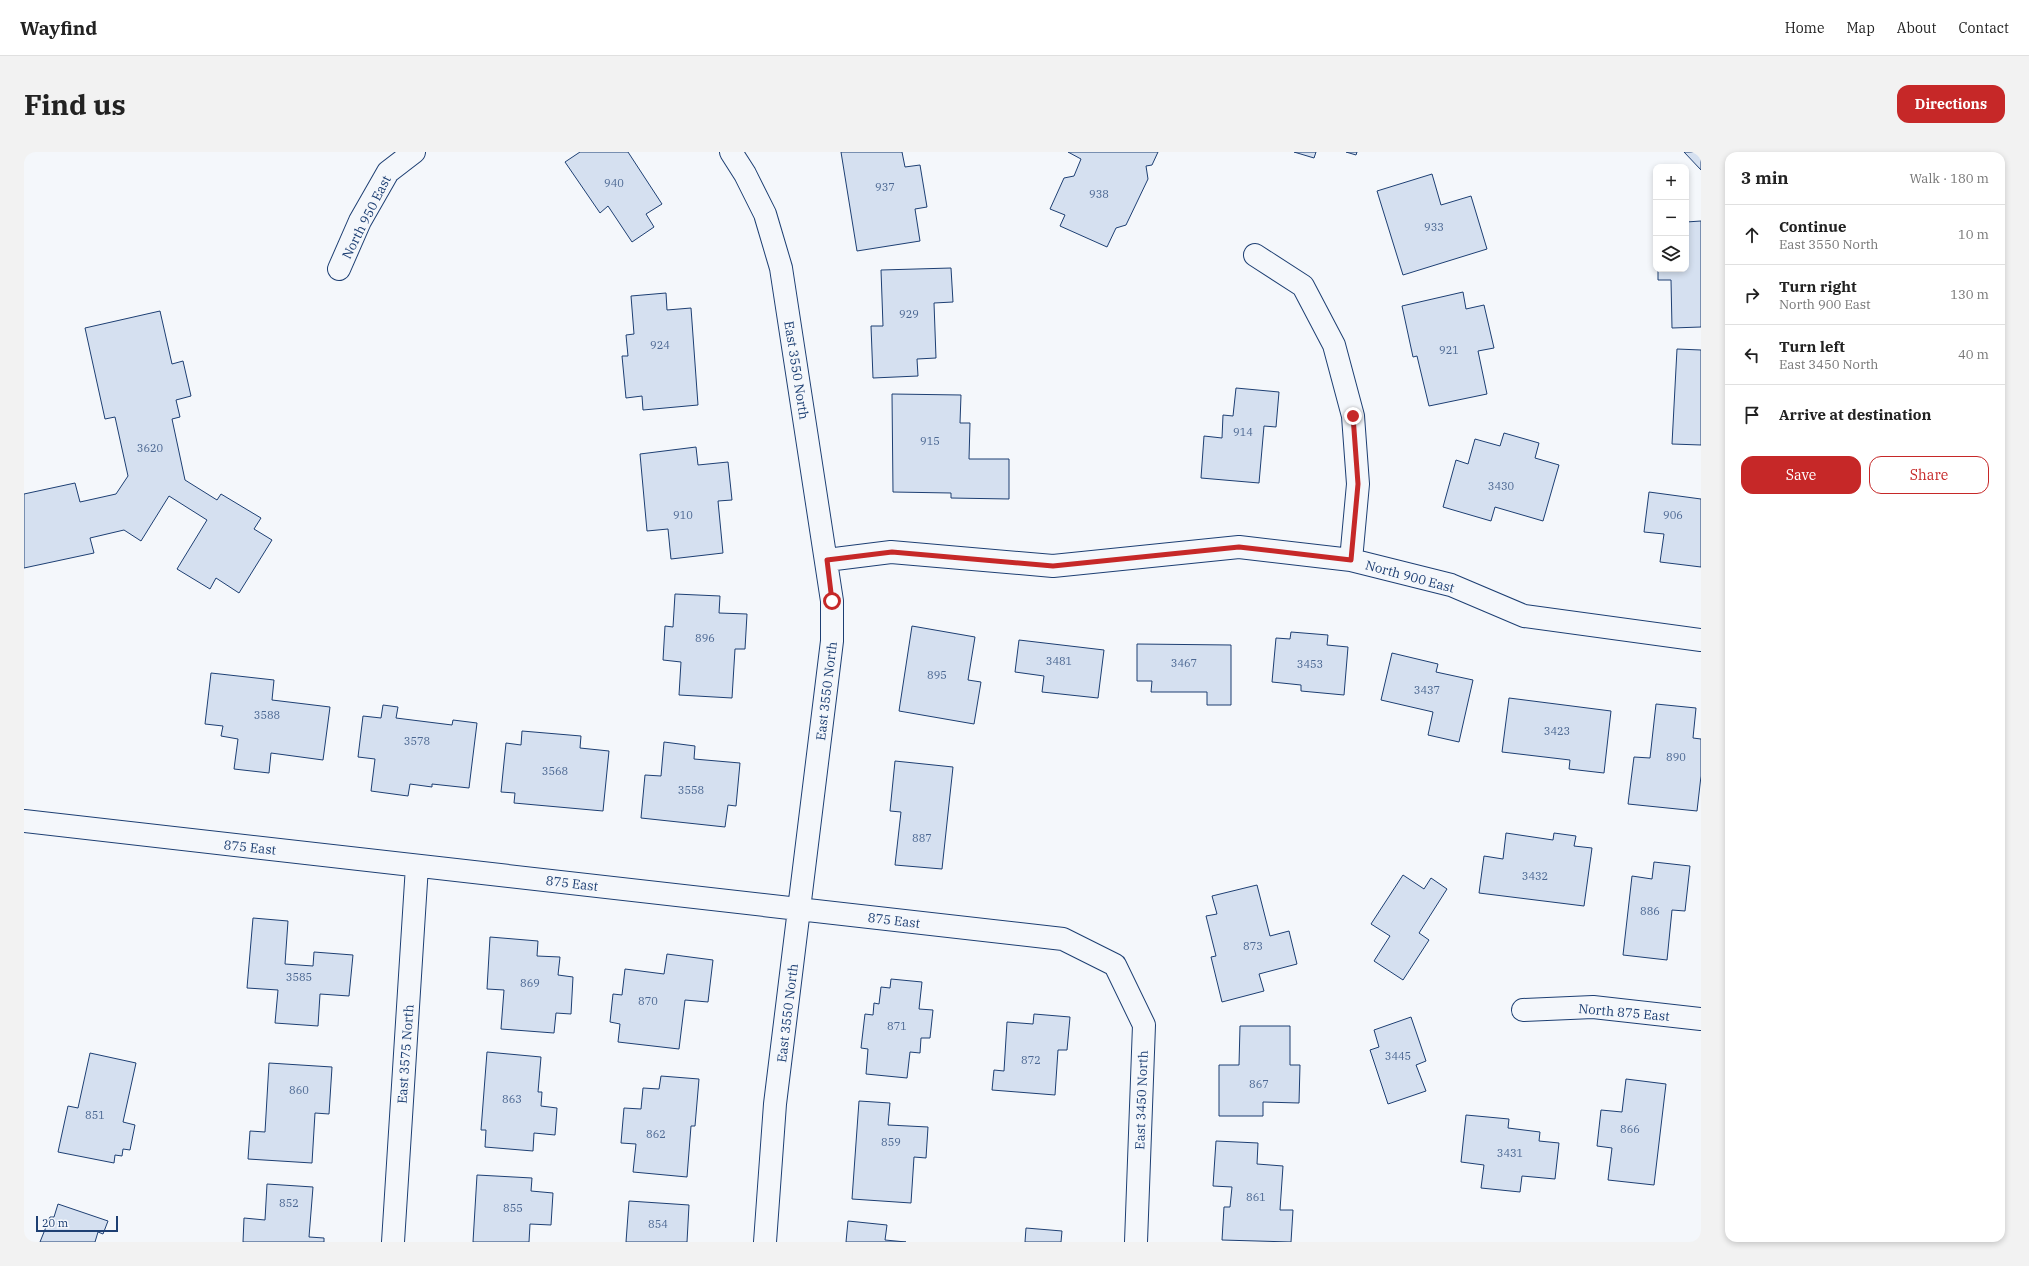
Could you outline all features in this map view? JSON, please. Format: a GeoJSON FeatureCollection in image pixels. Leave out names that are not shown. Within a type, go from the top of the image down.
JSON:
{"type":"FeatureCollection","features":[{"type":"Feature","properties":{"kind":"street","name":"North 950 East"},"geometry":{"type":"LineString","coordinates":[[339,269],[360,221],[388,172],[414,152]]}},
{"type":"Feature","properties":{"kind":"street","name":"East 3550 North"},"geometry":{"type":"LineString","coordinates":[[731,152],[745,174],[766,214],[781,268],[827,560],[832,601],[832,642],[776,1104],[765,1242]]}},
{"type":"Feature","properties":{"kind":"street"},"geometry":{"type":"LineString","coordinates":[[1255,255],[1303,286],[1334,345],[1353,416],[1358,484],[1351,560]]}},
{"type":"Feature","properties":{"kind":"street","name":"North 900 East"},"geometry":{"type":"LineString","coordinates":[[827,560],[892,552],[1053,566],[1239,547],[1351,560],[1451,585],[1524,616],[1701,640]]}},
{"type":"Feature","properties":{"kind":"street","name":"875 East"},"geometry":{"type":"LineString","coordinates":[[24,821],[1063,939],[1115,965]]}},
{"type":"Feature","properties":{"kind":"street","name":"East 3575 North"},"geometry":{"type":"LineString","coordinates":[[393,1242],[417,866]]}},
{"type":"Feature","properties":{"kind":"street","name":"East 3450 North"},"geometry":{"type":"LineString","coordinates":[[1115,965],[1144,1025],[1136,1242]]}},
{"type":"Feature","properties":{"kind":"street","name":"North 875 East"},"geometry":{"type":"LineString","coordinates":[[1523,1010],[1593,1007],[1701,1019]]}},
{"type":"Feature","properties":{"kind":"building"},"geometry":{"type":"Polygon","coordinates":[[[580,152],[628,152],[662,204],[646,214],[654,227],[632,242],[608,206],[600,213],[565,162],[580,152]]]}},
{"type":"Feature","properties":{"kind":"building"},"geometry":{"type":"Polygon","coordinates":[[[841,152],[902,152],[905,167],[920,165],[927,207],[915,209],[920,241],[857,251],[841,152]]]}},
{"type":"Feature","properties":{"kind":"building"},"geometry":{"type":"Polygon","coordinates":[[[1068,152],[1158,152],[1152,165],[1146,166],[1148,179],[1126,225],[1116,228],[1107,247],[1060,226],[1065,215],[1050,209],[1064,178],[1074,176],[1081,159],[1068,152]]]}},
{"type":"Feature","properties":{"kind":"building"},"geometry":{"type":"Polygon","coordinates":[[[1294,152],[1316,152],[1314,158],[1294,152]]]}},
{"type":"Feature","properties":{"kind":"building"},"geometry":{"type":"Polygon","coordinates":[[[1346,152],[1357,152],[1356,155],[1346,152]]]}},
{"type":"Feature","properties":{"kind":"building"},"geometry":{"type":"Polygon","coordinates":[[[1684,152],[1701,152],[1701,170],[1684,152]]]}},
{"type":"Feature","properties":{"kind":"building"},"geometry":{"type":"Polygon","coordinates":[[[1432,174],[1441,205],[1471,196],[1487,249],[1403,275],[1377,191],[1432,174]]]}},
{"type":"Feature","properties":{"kind":"building"},"geometry":{"type":"Polygon","coordinates":[[[1701,221],[1701,327],[1672,328],[1671,280],[1658,280],[1658,272],[1689,272],[1689,222],[1701,221]]]}},
{"type":"Feature","properties":{"kind":"building"},"geometry":{"type":"Polygon","coordinates":[[[951,268],[953,302],[934,303],[936,358],[917,359],[918,376],[873,378],[871,326],[883,326],[881,270],[951,268]]]}},
{"type":"Feature","properties":{"kind":"building"},"geometry":{"type":"Polygon","coordinates":[[[1463,292],[1466,309],[1484,305],[1494,348],[1478,351],[1487,394],[1429,406],[1417,356],[1413,357],[1402,306],[1463,292]]]}},
{"type":"Feature","properties":{"kind":"building"},"geometry":{"type":"Polygon","coordinates":[[[666,293],[667,310],[691,308],[698,405],[643,410],[642,396],[626,398],[622,356],[628,356],[626,335],[634,334],[631,296],[666,293]]]}},
{"type":"Feature","properties":{"kind":"building"},"geometry":{"type":"Polygon","coordinates":[[[160,311],[172,364],[183,361],[191,396],[176,400],[180,417],[172,419],[185,480],[217,500],[221,494],[261,518],[254,529],[272,540],[239,593],[216,578],[210,589],[177,569],[207,520],[169,496],[141,541],[124,530],[90,538],[94,553],[24,568],[24,494],[75,483],[80,502],[116,494],[128,476],[115,417],[105,419],[85,328],[160,311]]]}},
{"type":"Feature","properties":{"kind":"building"},"geometry":{"type":"Polygon","coordinates":[[[1677,349],[1701,350],[1701,445],[1672,444],[1677,349]]]}},
{"type":"Feature","properties":{"kind":"building"},"geometry":{"type":"Polygon","coordinates":[[[1236,388],[1279,392],[1276,427],[1264,426],[1259,483],[1201,478],[1204,436],[1222,438],[1223,415],[1233,416],[1236,388]]]}},
{"type":"Feature","properties":{"kind":"building"},"geometry":{"type":"Polygon","coordinates":[[[892,394],[961,395],[960,423],[970,423],[969,459],[1009,459],[1009,499],[951,498],[951,493],[893,492],[892,394]]]}},
{"type":"Feature","properties":{"kind":"building"},"geometry":{"type":"Polygon","coordinates":[[[1504,433],[1539,443],[1535,458],[1559,465],[1543,521],[1495,507],[1491,521],[1443,507],[1456,460],[1468,464],[1475,439],[1500,446],[1504,433]]]}},
{"type":"Feature","properties":{"kind":"building"},"geometry":{"type":"Polygon","coordinates":[[[696,447],[698,465],[728,462],[732,500],[718,501],[723,553],[671,559],[668,529],[647,531],[640,454],[696,447]]]}},
{"type":"Feature","properties":{"kind":"building"},"geometry":{"type":"Polygon","coordinates":[[[1649,492],[1701,499],[1701,567],[1660,562],[1664,534],[1644,532],[1649,492]]]}},
{"type":"Feature","properties":{"kind":"building"},"geometry":{"type":"Polygon","coordinates":[[[675,594],[720,596],[719,613],[747,614],[745,649],[735,649],[732,698],[679,695],[681,662],[663,660],[665,626],[673,627],[675,594]]]}},
{"type":"Feature","properties":{"kind":"building"},"geometry":{"type":"Polygon","coordinates":[[[912,626],[975,637],[968,680],[981,682],[974,724],[899,711],[912,626]]]}},
{"type":"Feature","properties":{"kind":"building"},"geometry":{"type":"Polygon","coordinates":[[[1291,632],[1328,635],[1327,645],[1348,647],[1344,695],[1301,691],[1301,685],[1272,682],[1276,638],[1290,639],[1291,632]]]}},
{"type":"Feature","properties":{"kind":"building"},"geometry":{"type":"Polygon","coordinates":[[[1019,640],[1104,650],[1098,698],[1042,692],[1044,676],[1015,672],[1019,640]]]}},
{"type":"Feature","properties":{"kind":"building"},"geometry":{"type":"Polygon","coordinates":[[[1137,644],[1231,645],[1231,705],[1207,705],[1207,692],[1151,692],[1152,681],[1137,681],[1137,644]]]}},
{"type":"Feature","properties":{"kind":"building"},"geometry":{"type":"Polygon","coordinates":[[[1392,653],[1438,664],[1436,672],[1473,680],[1459,742],[1428,735],[1433,712],[1381,700],[1392,653]]]}},
{"type":"Feature","properties":{"kind":"building"},"geometry":{"type":"Polygon","coordinates":[[[211,673],[274,680],[272,700],[330,707],[323,760],[271,753],[269,773],[234,769],[238,739],[221,736],[223,726],[205,724],[211,673]]]}},
{"type":"Feature","properties":{"kind":"building"},"geometry":{"type":"Polygon","coordinates":[[[1509,698],[1611,711],[1604,773],[1569,769],[1570,760],[1502,752],[1509,698]]]}},
{"type":"Feature","properties":{"kind":"building"},"geometry":{"type":"Polygon","coordinates":[[[1656,704],[1696,708],[1693,738],[1701,739],[1701,776],[1697,811],[1628,804],[1634,757],[1650,758],[1656,704]]]}},
{"type":"Feature","properties":{"kind":"building"},"geometry":{"type":"Polygon","coordinates":[[[383,705],[398,707],[396,718],[452,725],[453,720],[477,723],[469,788],[432,784],[432,787],[410,784],[408,796],[371,791],[375,759],[358,757],[363,716],[381,718],[383,705]]]}},
{"type":"Feature","properties":{"kind":"building"},"geometry":{"type":"Polygon","coordinates":[[[522,731],[581,736],[580,748],[609,751],[603,811],[514,803],[515,793],[501,792],[506,743],[521,745],[522,731]]]}},
{"type":"Feature","properties":{"kind":"building"},"geometry":{"type":"Polygon","coordinates":[[[664,742],[695,746],[694,759],[740,763],[736,806],[728,805],[725,827],[641,818],[645,775],[661,776],[664,742]]]}},
{"type":"Feature","properties":{"kind":"building"},"geometry":{"type":"Polygon","coordinates":[[[895,761],[953,767],[942,869],[895,865],[901,812],[890,811],[895,761]]]}},
{"type":"Feature","properties":{"kind":"building"},"geometry":{"type":"Polygon","coordinates":[[[1506,833],[1553,840],[1554,833],[1576,836],[1574,846],[1592,848],[1584,906],[1479,893],[1484,856],[1503,859],[1506,833]]]}},
{"type":"Feature","properties":{"kind":"building"},"geometry":{"type":"Polygon","coordinates":[[[1654,862],[1690,866],[1685,911],[1672,910],[1667,960],[1623,955],[1632,876],[1652,879],[1654,862]]]}},
{"type":"Feature","properties":{"kind":"building"},"geometry":{"type":"Polygon","coordinates":[[[1403,875],[1424,889],[1431,878],[1447,889],[1419,933],[1429,940],[1403,980],[1374,961],[1390,936],[1371,924],[1403,875]]]}},
{"type":"Feature","properties":{"kind":"building"},"geometry":{"type":"Polygon","coordinates":[[[1257,885],[1270,936],[1289,931],[1297,964],[1259,974],[1264,991],[1222,1002],[1211,957],[1216,956],[1206,916],[1217,914],[1212,896],[1257,885]]]}},
{"type":"Feature","properties":{"kind":"building"},"geometry":{"type":"Polygon","coordinates":[[[253,918],[288,921],[285,964],[313,966],[314,952],[353,955],[349,996],[320,994],[318,1026],[275,1023],[278,990],[247,988],[253,918]]]}},
{"type":"Feature","properties":{"kind":"building"},"geometry":{"type":"Polygon","coordinates":[[[490,937],[538,941],[537,956],[560,957],[558,975],[573,977],[571,1014],[556,1013],[554,1033],[501,1029],[504,990],[487,989],[490,937]]]}},
{"type":"Feature","properties":{"kind":"building"},"geometry":{"type":"Polygon","coordinates":[[[667,954],[713,960],[708,1002],[685,1000],[679,1049],[618,1042],[620,1024],[610,1022],[613,994],[622,995],[625,969],[664,974],[667,954]]]}},
{"type":"Feature","properties":{"kind":"building"},"geometry":{"type":"Polygon","coordinates":[[[891,979],[922,982],[919,1009],[933,1010],[930,1038],[921,1038],[920,1053],[910,1052],[907,1078],[866,1074],[868,1049],[861,1048],[865,1014],[873,1015],[874,1003],[879,1004],[881,987],[890,988],[891,979]]]}},
{"type":"Feature","properties":{"kind":"building"},"geometry":{"type":"Polygon","coordinates":[[[1034,1014],[1070,1017],[1067,1050],[1058,1050],[1055,1095],[992,1090],[994,1070],[1004,1071],[1007,1022],[1033,1024],[1034,1014]]]}},
{"type":"Feature","properties":{"kind":"building"},"geometry":{"type":"Polygon","coordinates":[[[1411,1017],[1426,1061],[1416,1065],[1426,1091],[1388,1104],[1370,1050],[1379,1047],[1374,1030],[1411,1017]]]}},
{"type":"Feature","properties":{"kind":"building"},"geometry":{"type":"Polygon","coordinates":[[[1240,1026],[1290,1026],[1290,1065],[1300,1065],[1299,1103],[1263,1102],[1263,1116],[1219,1116],[1219,1065],[1239,1065],[1240,1026]]]}},
{"type":"Feature","properties":{"kind":"building"},"geometry":{"type":"Polygon","coordinates":[[[487,1052],[541,1057],[538,1092],[542,1092],[541,1106],[557,1108],[555,1135],[534,1133],[533,1151],[485,1147],[486,1130],[481,1130],[487,1052]]]}},
{"type":"Feature","properties":{"kind":"building"},"geometry":{"type":"Polygon","coordinates":[[[90,1053],[136,1063],[123,1122],[135,1125],[130,1150],[123,1149],[122,1156],[115,1155],[114,1163],[58,1152],[68,1106],[78,1108],[90,1053]]]}},
{"type":"Feature","properties":{"kind":"building"},"geometry":{"type":"Polygon","coordinates":[[[269,1063],[332,1067],[329,1114],[315,1113],[312,1163],[248,1159],[250,1131],[265,1132],[269,1063]]]}},
{"type":"Feature","properties":{"kind":"building"},"geometry":{"type":"Polygon","coordinates":[[[661,1076],[699,1079],[695,1126],[691,1126],[687,1177],[633,1172],[636,1144],[621,1143],[624,1108],[641,1109],[643,1088],[659,1089],[661,1076]]]}},
{"type":"Feature","properties":{"kind":"building"},"geometry":{"type":"Polygon","coordinates":[[[1626,1079],[1666,1084],[1654,1185],[1608,1180],[1612,1148],[1597,1146],[1601,1110],[1622,1112],[1626,1079]]]}},
{"type":"Feature","properties":{"kind":"building"},"geometry":{"type":"Polygon","coordinates":[[[859,1101],[890,1103],[888,1125],[928,1127],[926,1158],[914,1157],[911,1203],[852,1199],[859,1101]]]}},
{"type":"Feature","properties":{"kind":"building"},"geometry":{"type":"Polygon","coordinates":[[[1466,1115],[1509,1119],[1508,1128],[1540,1132],[1539,1141],[1559,1143],[1555,1179],[1522,1176],[1520,1192],[1481,1188],[1484,1165],[1461,1162],[1466,1115]]]}},
{"type":"Feature","properties":{"kind":"building"},"geometry":{"type":"Polygon","coordinates":[[[1216,1141],[1258,1143],[1257,1164],[1283,1166],[1280,1210],[1293,1210],[1291,1242],[1222,1240],[1224,1207],[1230,1207],[1232,1187],[1213,1186],[1216,1141]]]}},
{"type":"Feature","properties":{"kind":"building"},"geometry":{"type":"Polygon","coordinates":[[[477,1175],[532,1178],[531,1191],[553,1193],[551,1225],[530,1224],[529,1242],[473,1242],[477,1175]]]}},
{"type":"Feature","properties":{"kind":"building"},"geometry":{"type":"Polygon","coordinates":[[[267,1184],[313,1187],[309,1237],[324,1238],[324,1242],[243,1242],[244,1218],[265,1220],[267,1184]]]}},
{"type":"Feature","properties":{"kind":"building"},"geometry":{"type":"Polygon","coordinates":[[[629,1201],[689,1205],[687,1242],[626,1242],[629,1201]]]}},
{"type":"Feature","properties":{"kind":"building"},"geometry":{"type":"Polygon","coordinates":[[[58,1204],[108,1221],[103,1234],[98,1232],[95,1242],[40,1242],[50,1217],[54,1217],[58,1204]]]}},
{"type":"Feature","properties":{"kind":"building"},"geometry":{"type":"Polygon","coordinates":[[[848,1221],[887,1225],[885,1240],[906,1242],[846,1242],[848,1221]]]}},
{"type":"Feature","properties":{"kind":"building"},"geometry":{"type":"Polygon","coordinates":[[[1026,1228],[1062,1231],[1061,1242],[1025,1242],[1026,1228]]]}},
{"type":"Feature","properties":{"kind":"route"},"geometry":{"type":"LineString","coordinates":[[832,601],[827,560],[892,552],[1053,566],[1239,547],[1351,560],[1358,484],[1353,416]]}}]}
